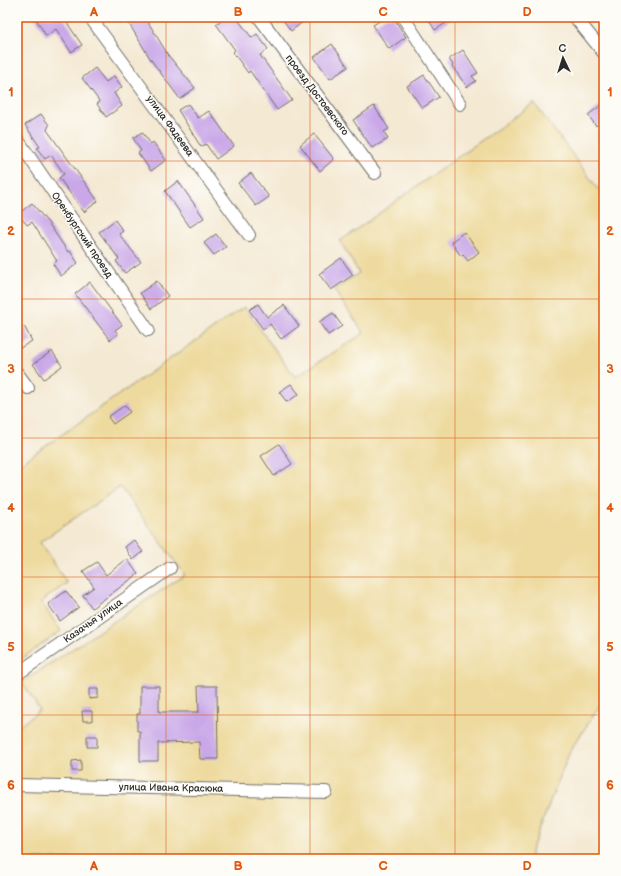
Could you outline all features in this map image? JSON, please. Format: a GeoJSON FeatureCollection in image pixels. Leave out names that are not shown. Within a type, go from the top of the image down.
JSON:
{"type":"FeatureCollection","features":[{"type":"Feature","properties":{"kind":"street","name":"улица Фадеева"},"geometry":{"type":"LineString","coordinates":[[90,17],[249,235]]}},
{"type":"Feature","properties":{"kind":"street","name":"проезд Достоевского"},"geometry":{"type":"LineString","coordinates":[[259,17],[375,173]]}},
{"type":"Feature","properties":{"kind":"street"},"geometry":{"type":"LineString","coordinates":[[403,17],[460,104]]}},
{"type":"Feature","properties":{"kind":"street"},"geometry":{"type":"LineString","coordinates":[[575,17],[604,53]]}},
{"type":"Feature","properties":{"kind":"street","name":"Оренбургский проезд"},"geometry":{"type":"LineString","coordinates":[[17,139],[148,330]]}},
{"type":"Feature","properties":{"kind":"street"},"geometry":{"type":"LineString","coordinates":[[17,373],[28,388]]}},
{"type":"Feature","properties":{"kind":"street","name":"Казачья улица"},"geometry":{"type":"LineString","coordinates":[[17,674],[170,568]]}},
{"type":"Feature","properties":{"kind":"street","name":"улица Ивана Красюка"},"geometry":{"type":"LineString","coordinates":[[17,785],[326,792]]}},
{"type":"Feature","properties":{"kind":"sand"},"geometry":{"type":"Polygon","coordinates":[[[534,103],[604,197],[604,699],[570,751],[531,851],[531,859],[17,859],[17,728],[40,710],[22,682],[185,575],[120,487],[40,542],[67,583],[41,602],[61,631],[17,662],[17,466],[244,307],[295,377],[364,333],[334,290],[359,273],[340,241],[534,103]]]}},
{"type":"Feature","properties":{"kind":"building"},"geometry":{"type":"Polygon","coordinates":[[[35,17],[63,17],[82,45],[71,52],[56,29],[46,36],[35,17]]]}},
{"type":"Feature","properties":{"kind":"building"},"geometry":{"type":"Polygon","coordinates":[[[125,17],[145,17],[168,55],[195,88],[180,99],[151,60],[125,17]]]}},
{"type":"Feature","properties":{"kind":"building"},"geometry":{"type":"Polygon","coordinates":[[[226,17],[236,17],[252,38],[257,34],[268,49],[260,55],[292,100],[277,110],[250,71],[248,73],[233,52],[235,50],[216,24],[226,17]]]}},
{"type":"Feature","properties":{"kind":"building"},"geometry":{"type":"Polygon","coordinates":[[[281,17],[309,17],[291,31],[281,17]]]}},
{"type":"Feature","properties":{"kind":"building"},"geometry":{"type":"Polygon","coordinates":[[[386,17],[393,17],[406,37],[389,49],[373,25],[386,17]]]}},
{"type":"Feature","properties":{"kind":"building"},"geometry":{"type":"Polygon","coordinates":[[[427,17],[455,17],[435,30],[427,17]]]}},
{"type":"Feature","properties":{"kind":"building"},"geometry":{"type":"Polygon","coordinates":[[[332,44],[348,67],[330,79],[314,57],[332,44]]]}},
{"type":"Feature","properties":{"kind":"building"},"geometry":{"type":"Polygon","coordinates":[[[463,50],[478,73],[472,76],[476,81],[467,87],[452,66],[453,65],[449,59],[463,50]]]}},
{"type":"Feature","properties":{"kind":"building"},"geometry":{"type":"Polygon","coordinates":[[[95,68],[106,82],[114,76],[122,87],[114,93],[122,106],[106,117],[97,104],[100,102],[82,78],[95,68]]]}},
{"type":"Feature","properties":{"kind":"building"},"geometry":{"type":"Polygon","coordinates":[[[424,75],[439,97],[422,108],[407,86],[424,75]]]}},
{"type":"Feature","properties":{"kind":"building"},"geometry":{"type":"Polygon","coordinates":[[[604,103],[604,133],[598,124],[596,126],[588,115],[604,103]]]}},
{"type":"Feature","properties":{"kind":"building"},"geometry":{"type":"Polygon","coordinates":[[[188,104],[198,118],[209,111],[234,146],[216,159],[206,144],[201,147],[178,110],[188,104]]]}},
{"type":"Feature","properties":{"kind":"building"},"geometry":{"type":"Polygon","coordinates":[[[374,106],[389,129],[384,132],[388,139],[372,148],[353,120],[374,106]]]}},
{"type":"Feature","properties":{"kind":"building"},"geometry":{"type":"Polygon","coordinates":[[[41,114],[49,125],[47,130],[98,201],[84,212],[59,178],[64,174],[51,155],[45,159],[37,148],[40,147],[25,125],[41,114]]]}},
{"type":"Feature","properties":{"kind":"building"},"geometry":{"type":"Polygon","coordinates":[[[142,132],[151,144],[153,142],[166,160],[151,171],[138,153],[141,151],[133,138],[142,132]]]}},
{"type":"Feature","properties":{"kind":"building"},"geometry":{"type":"Polygon","coordinates":[[[314,134],[334,159],[320,171],[300,145],[314,134]]]}},
{"type":"Feature","properties":{"kind":"building"},"geometry":{"type":"Polygon","coordinates":[[[251,173],[269,197],[256,206],[238,183],[251,173]]]}},
{"type":"Feature","properties":{"kind":"building"},"geometry":{"type":"Polygon","coordinates":[[[178,181],[204,218],[190,227],[165,191],[178,181]]]}},
{"type":"Feature","properties":{"kind":"building"},"geometry":{"type":"Polygon","coordinates":[[[32,203],[49,224],[68,252],[70,251],[78,263],[61,276],[53,264],[57,261],[32,222],[27,225],[18,214],[32,203]]]}},
{"type":"Feature","properties":{"kind":"building"},"geometry":{"type":"Polygon","coordinates":[[[115,220],[123,231],[119,234],[141,262],[125,273],[116,261],[119,259],[99,232],[115,220]]]}},
{"type":"Feature","properties":{"kind":"building"},"geometry":{"type":"Polygon","coordinates":[[[464,232],[479,252],[468,261],[463,254],[461,256],[451,242],[464,232]]]}},
{"type":"Feature","properties":{"kind":"building"},"geometry":{"type":"Polygon","coordinates":[[[216,234],[226,247],[214,255],[204,243],[216,234]]]}},
{"type":"Feature","properties":{"kind":"building"},"geometry":{"type":"Polygon","coordinates":[[[341,258],[353,275],[331,290],[319,274],[341,258]]]}},
{"type":"Feature","properties":{"kind":"building"},"geometry":{"type":"Polygon","coordinates":[[[157,281],[168,296],[151,309],[140,293],[157,281]]]}},
{"type":"Feature","properties":{"kind":"building"},"geometry":{"type":"Polygon","coordinates":[[[90,282],[122,325],[115,330],[118,334],[110,340],[75,294],[90,282]]]}},
{"type":"Feature","properties":{"kind":"building"},"geometry":{"type":"Polygon","coordinates":[[[258,304],[267,317],[284,305],[299,326],[281,339],[270,324],[263,329],[249,310],[258,304]]]}},
{"type":"Feature","properties":{"kind":"building"},"geometry":{"type":"Polygon","coordinates":[[[333,313],[342,326],[328,335],[319,322],[333,313]]]}},
{"type":"Feature","properties":{"kind":"building"},"geometry":{"type":"Polygon","coordinates":[[[24,326],[32,341],[20,348],[17,343],[17,330],[24,326]]]}},
{"type":"Feature","properties":{"kind":"building"},"geometry":{"type":"Polygon","coordinates":[[[52,351],[62,366],[44,379],[33,364],[52,351]]]}},
{"type":"Feature","properties":{"kind":"building"},"geometry":{"type":"Polygon","coordinates":[[[291,384],[299,394],[287,402],[279,392],[291,384]]]}},
{"type":"Feature","properties":{"kind":"building"},"geometry":{"type":"Polygon","coordinates":[[[125,405],[130,412],[113,424],[108,417],[125,405]]]}},
{"type":"Feature","properties":{"kind":"building"},"geometry":{"type":"Polygon","coordinates":[[[279,444],[292,464],[274,476],[261,456],[279,444]]]}},
{"type":"Feature","properties":{"kind":"building"},"geometry":{"type":"Polygon","coordinates":[[[134,540],[143,552],[133,560],[125,547],[134,540]]]}},
{"type":"Feature","properties":{"kind":"building"},"geometry":{"type":"Polygon","coordinates":[[[127,559],[138,574],[92,608],[83,595],[94,587],[83,571],[97,562],[106,575],[127,559]]]}},
{"type":"Feature","properties":{"kind":"building"},"geometry":{"type":"Polygon","coordinates":[[[66,591],[79,607],[60,621],[48,604],[66,591]]]}},
{"type":"Feature","properties":{"kind":"building"},"geometry":{"type":"Polygon","coordinates":[[[140,686],[159,686],[159,712],[199,712],[198,686],[217,686],[218,759],[200,759],[199,742],[158,743],[158,761],[140,761],[140,731],[137,731],[137,714],[140,714],[140,686]]]}},
{"type":"Feature","properties":{"kind":"building"},"geometry":{"type":"Polygon","coordinates":[[[89,689],[98,689],[98,698],[89,699],[89,689]]]}},
{"type":"Feature","properties":{"kind":"building"},"geometry":{"type":"Polygon","coordinates":[[[82,711],[92,711],[92,721],[83,721],[82,711]]]}},
{"type":"Feature","properties":{"kind":"building"},"geometry":{"type":"Polygon","coordinates":[[[87,736],[97,736],[97,747],[87,747],[87,736]]]}},
{"type":"Feature","properties":{"kind":"building"},"geometry":{"type":"Polygon","coordinates":[[[81,760],[81,771],[72,771],[72,761],[81,760]]]}}]}
